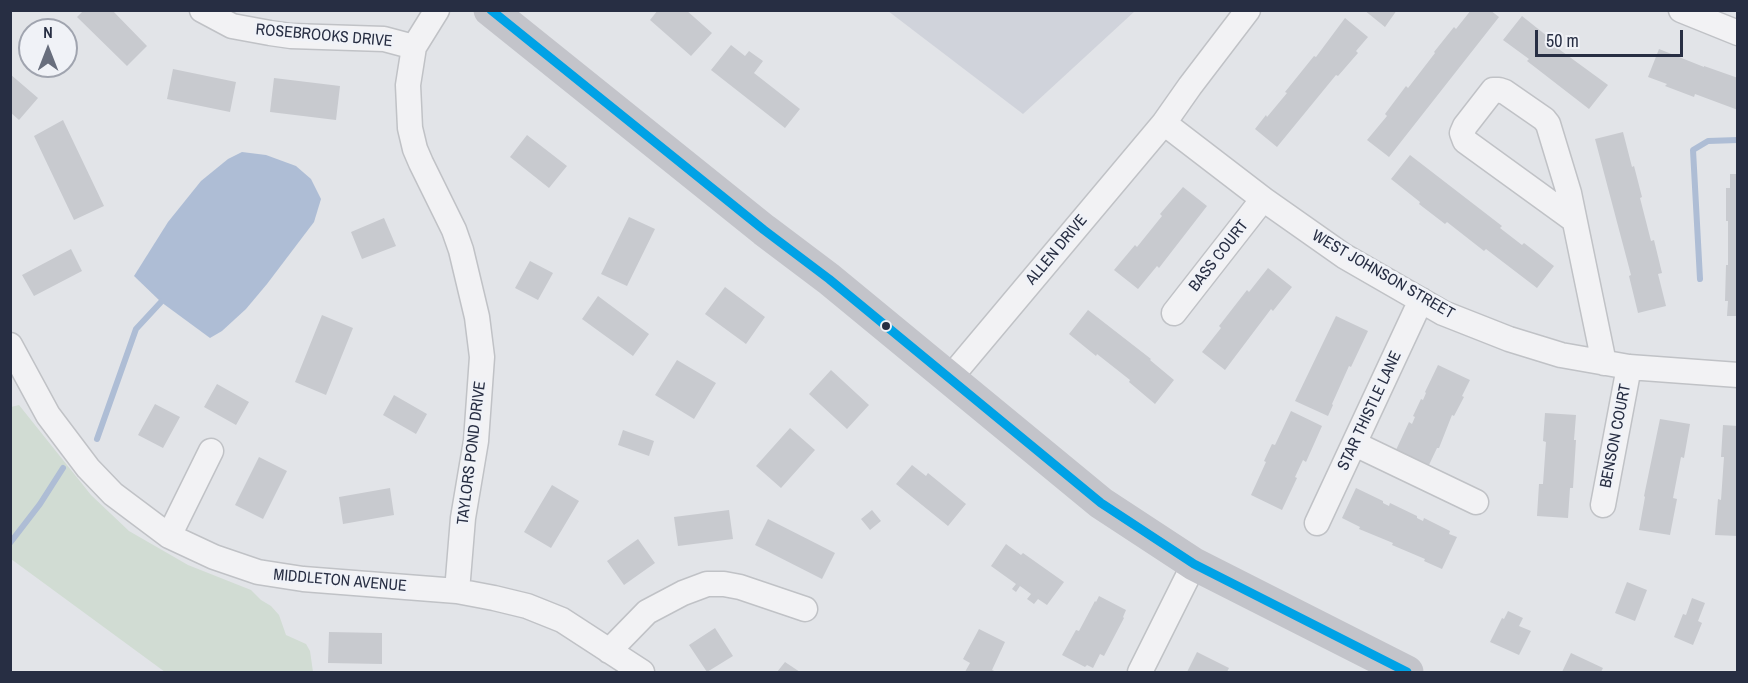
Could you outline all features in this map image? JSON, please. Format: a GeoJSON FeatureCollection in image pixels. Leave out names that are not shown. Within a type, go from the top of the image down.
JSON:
{"type":"FeatureCollection","features":[{"type":"Feature","properties":{"kind":"main road"},"geometry":{"type":"LineString","coordinates":[[490,10],[764,230],[830,279],[1101,503],[1194,564],[1407,672]]}},
{"type":"Feature","properties":{"kind":"street","name":"ROSEBROOKS DRIVE"},"geometry":{"type":"LineString","coordinates":[[202,10],[232,26],[270,33],[291,36],[384,39],[414,47]]}},
{"type":"Feature","properties":{"kind":"street","name":"TAYLORS POND DRIVE"},"geometry":{"type":"LineString","coordinates":[[437,10],[414,47],[408,85],[410,128],[421,164],[461,249],[477,318],[482,357],[476,441],[463,518],[457,591]]}},
{"type":"Feature","properties":{"kind":"street","name":"ALLEN DRIVE"},"geometry":{"type":"LineString","coordinates":[[950,378],[1164,123],[1248,10]]}},
{"type":"Feature","properties":{"kind":"street"},"geometry":{"type":"LineString","coordinates":[[1681,10],[1737,33]]}},
{"type":"Feature","properties":{"kind":"street"},"geometry":{"type":"LineString","coordinates":[[1574,220],[1465,141],[1462,133],[1465,126],[1493,90],[1505,92],[1548,124],[1569,193],[1604,363]]}},
{"type":"Feature","properties":{"kind":"street","name":"WEST JOHNSON STREET"},"geometry":{"type":"LineString","coordinates":[[1164,123],[1263,199],[1344,256],[1443,313],[1509,339],[1561,355],[1629,367],[1737,375]]}},
{"type":"Feature","properties":{"kind":"street","name":"BASS COURT"},"geometry":{"type":"LineString","coordinates":[[1174,313],[1263,199]]}},
{"type":"Feature","properties":{"kind":"street","name":"STAR THISTLE LANE"},"geometry":{"type":"LineString","coordinates":[[1317,523],[1421,300]]}},
{"type":"Feature","properties":{"kind":"street","name":"MIDDLETON AVENUE"},"geometry":{"type":"LineString","coordinates":[[10,345],[48,415],[88,468],[113,494],[169,537],[258,572],[303,579],[457,591],[527,606],[562,620],[642,672]]}},
{"type":"Feature","properties":{"kind":"street","name":"BENSON COURT"},"geometry":{"type":"LineString","coordinates":[[1603,505],[1629,367]]}},
{"type":"Feature","properties":{"kind":"street"},"geometry":{"type":"LineString","coordinates":[[1355,444],[1476,502]]}},
{"type":"Feature","properties":{"kind":"street"},"geometry":{"type":"LineString","coordinates":[[169,537],[211,451]]}},
{"type":"Feature","properties":{"kind":"street"},"geometry":{"type":"LineString","coordinates":[[1140,672],[1194,564]]}},
{"type":"Feature","properties":{"kind":"street"},"geometry":{"type":"LineString","coordinates":[[609,651],[647,612],[683,593],[708,584],[740,587],[805,609]]}},
{"type":"Feature","properties":{"kind":"shaded area"},"geometry":{"type":"Polygon","coordinates":[[[888,11],[1135,11],[1023,114],[888,11]]]}},
{"type":"Feature","properties":{"kind":"shaded area"},"geometry":{"type":"Polygon","coordinates":[[[19,405],[91,495],[129,531],[188,565],[251,590],[271,606],[279,615],[286,635],[306,644],[310,651],[313,672],[165,672],[11,559],[11,407],[19,405]]]}},
{"type":"Feature","properties":{"kind":"water"},"geometry":{"type":"Polygon","coordinates":[[[242,152],[266,155],[296,166],[311,179],[321,199],[314,222],[267,284],[246,309],[222,331],[210,338],[161,302],[134,276],[168,222],[201,181],[228,159],[242,152]]]}},
{"type":"Feature","properties":{"kind":"building"},"geometry":{"type":"Polygon","coordinates":[[[84,10],[112,10],[147,46],[127,66],[77,17],[84,10]]]}},
{"type":"Feature","properties":{"kind":"building"},"geometry":{"type":"Polygon","coordinates":[[[658,10],[686,10],[712,33],[691,56],[650,20],[658,10]]]}},
{"type":"Feature","properties":{"kind":"building"},"geometry":{"type":"Polygon","coordinates":[[[1364,10],[1397,10],[1385,27],[1364,10]]]}},
{"type":"Feature","properties":{"kind":"building"},"geometry":{"type":"Polygon","coordinates":[[[1471,10],[1490,10],[1499,17],[1389,157],[1367,140],[1387,116],[1385,114],[1406,86],[1408,88],[1454,27],[1456,29],[1471,10]]]}},
{"type":"Feature","properties":{"kind":"building"},"geometry":{"type":"Polygon","coordinates":[[[1522,16],[1547,36],[1545,39],[1608,85],[1589,109],[1503,40],[1522,16]]]}},
{"type":"Feature","properties":{"kind":"building"},"geometry":{"type":"Polygon","coordinates":[[[1345,18],[1368,37],[1356,51],[1358,53],[1338,76],[1336,75],[1277,147],[1255,129],[1287,93],[1285,92],[1314,56],[1316,57],[1345,18]]]}},
{"type":"Feature","properties":{"kind":"building"},"geometry":{"type":"Polygon","coordinates":[[[731,45],[745,56],[749,51],[763,61],[754,73],[800,109],[785,128],[711,70],[731,45]]]}},
{"type":"Feature","properties":{"kind":"building"},"geometry":{"type":"Polygon","coordinates":[[[1659,49],[1738,78],[1738,110],[1695,94],[1694,97],[1648,77],[1659,49]]]}},
{"type":"Feature","properties":{"kind":"building"},"geometry":{"type":"Polygon","coordinates":[[[173,69],[236,82],[230,112],[167,99],[173,69]]]}},
{"type":"Feature","properties":{"kind":"building"},"geometry":{"type":"Polygon","coordinates":[[[10,74],[38,98],[19,120],[10,112],[10,74]]]}},
{"type":"Feature","properties":{"kind":"building"},"geometry":{"type":"Polygon","coordinates":[[[274,78],[340,86],[336,120],[270,112],[274,78]]]}},
{"type":"Feature","properties":{"kind":"building"},"geometry":{"type":"Polygon","coordinates":[[[63,120],[104,206],[74,220],[34,136],[63,120]]]}},
{"type":"Feature","properties":{"kind":"building"},"geometry":{"type":"Polygon","coordinates":[[[1623,132],[1642,197],[1640,198],[1651,241],[1654,240],[1662,273],[1658,274],[1666,306],[1638,313],[1629,276],[1631,275],[1595,139],[1623,132]]]}},
{"type":"Feature","properties":{"kind":"building"},"geometry":{"type":"Polygon","coordinates":[[[527,135],[567,166],[549,188],[510,157],[527,135]]]}},
{"type":"Feature","properties":{"kind":"building"},"geometry":{"type":"Polygon","coordinates":[[[1410,155],[1502,226],[1500,228],[1522,245],[1524,243],[1554,266],[1537,288],[1486,249],[1484,251],[1447,222],[1445,224],[1391,179],[1410,155]]]}},
{"type":"Feature","properties":{"kind":"building"},"geometry":{"type":"Polygon","coordinates":[[[1730,174],[1738,174],[1738,316],[1727,316],[1728,301],[1725,301],[1726,265],[1728,265],[1726,188],[1730,188],[1730,174]]]}},
{"type":"Feature","properties":{"kind":"building"},"geometry":{"type":"Polygon","coordinates":[[[1183,187],[1207,206],[1159,268],[1157,266],[1138,289],[1114,270],[1135,245],[1137,247],[1162,216],[1160,214],[1183,187]]]}},
{"type":"Feature","properties":{"kind":"building"},"geometry":{"type":"Polygon","coordinates":[[[629,217],[655,229],[627,286],[601,274],[629,217]]]}},
{"type":"Feature","properties":{"kind":"building"},"geometry":{"type":"Polygon","coordinates":[[[384,218],[396,246],[362,259],[351,232],[384,218]]]}},
{"type":"Feature","properties":{"kind":"building"},"geometry":{"type":"Polygon","coordinates":[[[71,249],[82,271],[34,296],[22,275],[71,249]]]}},
{"type":"Feature","properties":{"kind":"building"},"geometry":{"type":"Polygon","coordinates":[[[530,261],[553,273],[538,300],[515,288],[530,261]]]}},
{"type":"Feature","properties":{"kind":"building"},"geometry":{"type":"Polygon","coordinates":[[[1268,268],[1292,287],[1273,311],[1271,309],[1225,370],[1202,352],[1247,290],[1249,292],[1268,268]]]}},
{"type":"Feature","properties":{"kind":"building"},"geometry":{"type":"Polygon","coordinates":[[[725,287],[765,317],[746,344],[705,314],[725,287]]]}},
{"type":"Feature","properties":{"kind":"building"},"geometry":{"type":"Polygon","coordinates":[[[598,296],[649,334],[633,356],[582,319],[598,296]]]}},
{"type":"Feature","properties":{"kind":"building"},"geometry":{"type":"Polygon","coordinates":[[[1088,310],[1174,380],[1155,404],[1129,382],[1130,380],[1069,334],[1088,310]]]}},
{"type":"Feature","properties":{"kind":"building"},"geometry":{"type":"Polygon","coordinates":[[[322,315],[353,328],[326,395],[295,382],[322,315]]]}},
{"type":"Feature","properties":{"kind":"building"},"geometry":{"type":"Polygon","coordinates":[[[1336,316],[1368,331],[1351,367],[1349,366],[1328,416],[1295,401],[1336,316]]]}},
{"type":"Feature","properties":{"kind":"building"},"geometry":{"type":"Polygon","coordinates":[[[677,360],[716,383],[694,419],[655,395],[677,360]]]}},
{"type":"Feature","properties":{"kind":"building"},"geometry":{"type":"Polygon","coordinates":[[[1438,365],[1470,380],[1462,396],[1464,397],[1454,416],[1452,415],[1439,448],[1429,465],[1396,450],[1409,422],[1412,424],[1415,417],[1413,416],[1421,399],[1423,400],[1438,365]]]}},
{"type":"Feature","properties":{"kind":"building"},"geometry":{"type":"Polygon","coordinates":[[[831,370],[869,405],[847,429],[809,394],[831,370]]]}},
{"type":"Feature","properties":{"kind":"building"},"geometry":{"type":"Polygon","coordinates":[[[217,384],[249,402],[236,425],[204,407],[217,384]]]}},
{"type":"Feature","properties":{"kind":"building"},"geometry":{"type":"Polygon","coordinates":[[[394,395],[427,414],[416,434],[383,415],[394,395]]]}},
{"type":"Feature","properties":{"kind":"building"},"geometry":{"type":"Polygon","coordinates":[[[155,404],[180,417],[163,448],[138,435],[155,404]]]}},
{"type":"Feature","properties":{"kind":"building"},"geometry":{"type":"Polygon","coordinates":[[[1291,411],[1322,426],[1306,462],[1303,460],[1282,510],[1251,495],[1272,444],[1275,445],[1291,411]]]}},
{"type":"Feature","properties":{"kind":"building"},"geometry":{"type":"Polygon","coordinates":[[[1545,413],[1576,415],[1573,488],[1570,488],[1568,518],[1537,516],[1539,484],[1543,484],[1546,442],[1543,441],[1545,413]]]}},
{"type":"Feature","properties":{"kind":"building"},"geometry":{"type":"Polygon","coordinates":[[[1660,419],[1690,424],[1673,498],[1677,499],[1670,535],[1639,530],[1660,419]]]}},
{"type":"Feature","properties":{"kind":"building"},"geometry":{"type":"Polygon","coordinates":[[[1723,425],[1738,426],[1738,536],[1715,535],[1718,499],[1721,500],[1724,457],[1721,457],[1723,425]]]}},
{"type":"Feature","properties":{"kind":"building"},"geometry":{"type":"Polygon","coordinates":[[[790,428],[815,450],[781,488],[756,466],[790,428]]]}},
{"type":"Feature","properties":{"kind":"building"},"geometry":{"type":"Polygon","coordinates":[[[623,430],[654,441],[649,456],[618,445],[623,430]]]}},
{"type":"Feature","properties":{"kind":"building"},"geometry":{"type":"Polygon","coordinates":[[[259,457],[287,471],[263,519],[235,505],[259,457]]]}},
{"type":"Feature","properties":{"kind":"building"},"geometry":{"type":"Polygon","coordinates":[[[912,465],[926,476],[928,473],[966,504],[948,526],[896,484],[912,465]]]}},
{"type":"Feature","properties":{"kind":"building"},"geometry":{"type":"Polygon","coordinates":[[[552,485],[579,501],[551,548],[524,532],[552,485]]]}},
{"type":"Feature","properties":{"kind":"building"},"geometry":{"type":"Polygon","coordinates":[[[390,488],[394,515],[343,524],[339,497],[390,488]]]}},
{"type":"Feature","properties":{"kind":"building"},"geometry":{"type":"Polygon","coordinates":[[[1356,488],[1389,506],[1390,503],[1417,516],[1423,521],[1424,518],[1457,537],[1442,569],[1392,545],[1393,543],[1359,529],[1360,527],[1342,518],[1356,488]]]}},
{"type":"Feature","properties":{"kind":"building"},"geometry":{"type":"Polygon","coordinates":[[[729,510],[733,539],[678,546],[674,517],[729,510]]]}},
{"type":"Feature","properties":{"kind":"building"},"geometry":{"type":"Polygon","coordinates":[[[872,510],[881,521],[870,530],[861,519],[872,510]]]}},
{"type":"Feature","properties":{"kind":"building"},"geometry":{"type":"Polygon","coordinates":[[[768,519],[835,553],[822,579],[755,545],[768,519]]]}},
{"type":"Feature","properties":{"kind":"building"},"geometry":{"type":"Polygon","coordinates":[[[638,539],[655,563],[624,585],[607,561],[638,539]]]}},
{"type":"Feature","properties":{"kind":"building"},"geometry":{"type":"Polygon","coordinates":[[[1006,544],[1064,582],[1047,605],[1038,599],[1034,604],[1027,599],[1031,594],[1020,586],[1016,592],[1012,589],[1016,584],[991,566],[1006,544]]]}},
{"type":"Feature","properties":{"kind":"building"},"geometry":{"type":"Polygon","coordinates":[[[1627,582],[1647,590],[1635,621],[1615,613],[1627,582]]]}},
{"type":"Feature","properties":{"kind":"building"},"geometry":{"type":"Polygon","coordinates":[[[1099,596],[1126,610],[1104,656],[1100,654],[1093,668],[1087,665],[1085,667],[1062,655],[1099,596]]]}},
{"type":"Feature","properties":{"kind":"building"},"geometry":{"type":"Polygon","coordinates":[[[1692,598],[1705,603],[1698,621],[1702,623],[1693,645],[1674,637],[1692,598]]]}},
{"type":"Feature","properties":{"kind":"building"},"geometry":{"type":"Polygon","coordinates":[[[1508,611],[1523,618],[1519,626],[1531,631],[1519,655],[1490,642],[1508,611]]]}},
{"type":"Feature","properties":{"kind":"building"},"geometry":{"type":"Polygon","coordinates":[[[715,628],[733,656],[707,672],[689,645],[715,628]]]}},
{"type":"Feature","properties":{"kind":"building"},"geometry":{"type":"Polygon","coordinates":[[[979,629],[1005,642],[992,670],[997,672],[965,672],[970,663],[963,659],[979,629]]]}},
{"type":"Feature","properties":{"kind":"building"},"geometry":{"type":"Polygon","coordinates":[[[329,632],[382,633],[382,664],[328,663],[329,632]]]}},
{"type":"Feature","properties":{"kind":"building"},"geometry":{"type":"Polygon","coordinates":[[[1197,652],[1229,668],[1227,672],[1187,672],[1197,652]]]}},
{"type":"Feature","properties":{"kind":"building"},"geometry":{"type":"Polygon","coordinates":[[[1571,653],[1603,668],[1601,672],[1562,672],[1571,653]]]}},
{"type":"Feature","properties":{"kind":"building"},"geometry":{"type":"Polygon","coordinates":[[[785,662],[800,672],[777,672],[785,662]]]}},
{"type":"Feature","properties":{"kind":"waterway"},"geometry":{"type":"LineString","coordinates":[[1700,279],[1693,150],[1708,141],[1738,140]]}},
{"type":"Feature","properties":{"kind":"waterway"},"geometry":{"type":"LineString","coordinates":[[97,439],[136,329],[161,302]]}},
{"type":"Feature","properties":{"kind":"waterway"},"geometry":{"type":"LineString","coordinates":[[10,543],[40,504],[63,468]]}},
{"type":"Feature","properties":{"kind":"transit line"},"geometry":{"type":"LineString","coordinates":[[491,10],[764,230],[829,279],[1101,503],[1194,564],[1407,672]]}}]}
